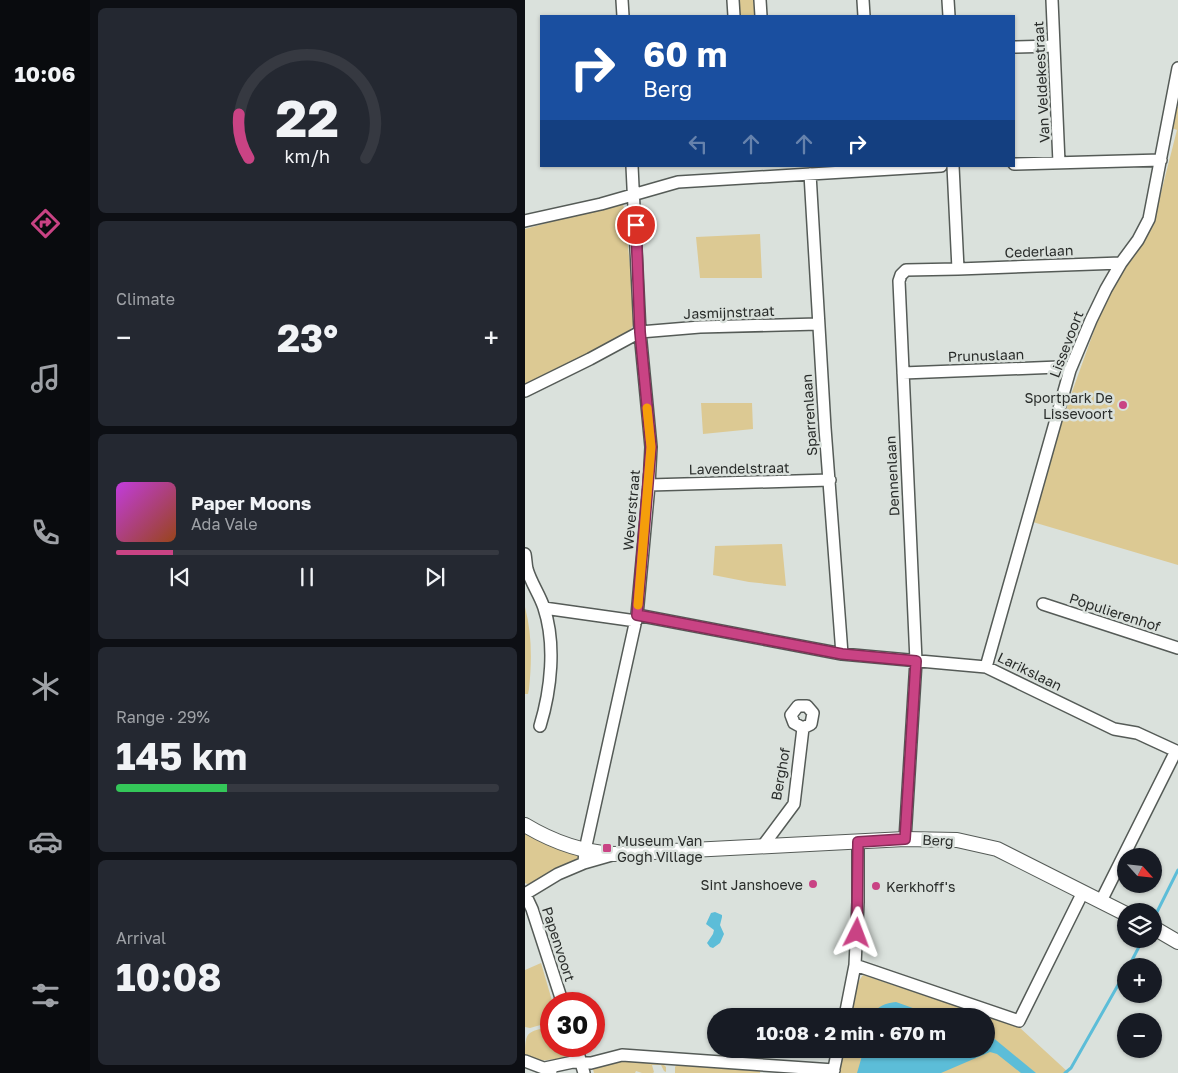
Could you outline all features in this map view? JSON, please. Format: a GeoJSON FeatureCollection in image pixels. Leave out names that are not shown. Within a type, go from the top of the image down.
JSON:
{"type":"FeatureCollection","features":[{"type":"Feature","properties":{"kind":"street"},"geometry":{"type":"LineString","coordinates":[[622,0],[623,15]]}},
{"type":"Feature","properties":{"kind":"street"},"geometry":{"type":"LineString","coordinates":[[733,0],[734,15]]}},
{"type":"Feature","properties":{"kind":"street"},"geometry":{"type":"LineString","coordinates":[[759,0],[761,15]]}},
{"type":"Feature","properties":{"kind":"street"},"geometry":{"type":"LineString","coordinates":[[863,0],[864,15]]}},
{"type":"Feature","properties":{"kind":"street"},"geometry":{"type":"LineString","coordinates":[[948,0],[949,15]]}},
{"type":"Feature","properties":{"kind":"street","name":"Van Veldekestraat"},"geometry":{"type":"LineString","coordinates":[[1052,0],[1059,163]]}},
{"type":"Feature","properties":{"kind":"street"},"geometry":{"type":"LineString","coordinates":[[1015,47],[1053,46]]}},
{"type":"Feature","properties":{"kind":"street","name":"Lissevoort"},"geometry":{"type":"LineString","coordinates":[[986,667],[1070,370],[1091,320],[1121,263],[1138,240],[1149,219],[1178,68]]}},
{"type":"Feature","properties":{"kind":"street"},"geometry":{"type":"LineString","coordinates":[[1015,164],[1161,160]]}},
{"type":"Feature","properties":{"kind":"street","name":"Weverstraat"},"geometry":{"type":"LineString","coordinates":[[584,856],[637,618],[649,485],[651,447],[640,332],[632,167]]}},
{"type":"Feature","properties":{"kind":"street"},"geometry":{"type":"LineString","coordinates":[[525,221],[634,195],[678,182],[745,172],[772,171],[810,174],[907,167]]}},
{"type":"Feature","properties":{"kind":"street"},"geometry":{"type":"LineString","coordinates":[[953,167],[958,269]]}},
{"type":"Feature","properties":{"kind":"street","name":"Sparrenlaan"},"geometry":{"type":"LineString","coordinates":[[810,174],[818,324],[842,654]]}},
{"type":"Feature","properties":{"kind":"street","name":"Cederlaan"},"geometry":{"type":"LineString","coordinates":[[958,269],[1121,263]]}},
{"type":"Feature","properties":{"kind":"street","name":"Dennenlaan"},"geometry":{"type":"LineString","coordinates":[[905,839],[916,661],[899,281],[901,275],[906,270],[958,269]]}},
{"type":"Feature","properties":{"kind":"street","name":"Jasmijnstraat"},"geometry":{"type":"LineString","coordinates":[[640,332],[700,327],[818,324]]}},
{"type":"Feature","properties":{"kind":"street"},"geometry":{"type":"LineString","coordinates":[[525,392],[640,332]]}},
{"type":"Feature","properties":{"kind":"street","name":"Prunuslaan"},"geometry":{"type":"LineString","coordinates":[[903,373],[1059,367],[1070,370]]}},
{"type":"Feature","properties":{"kind":"street","name":"Lavendelstraat"},"geometry":{"type":"LineString","coordinates":[[649,485],[829,480]]}},
{"type":"Feature","properties":{"kind":"street"},"geometry":{"type":"LineString","coordinates":[[525,554],[526,570],[544,608],[549,629],[550,665],[546,707],[540,726]]}},
{"type":"Feature","properties":{"kind":"street","name":"Populierenhof"},"geometry":{"type":"LineString","coordinates":[[1043,604],[1178,648]]}},
{"type":"Feature","properties":{"kind":"street","name":"Larikslaan"},"geometry":{"type":"LineString","coordinates":[[544,608],[637,618],[842,654],[986,667],[1114,729],[1137,733],[1177,751],[1101,901]]}},
{"type":"Feature","properties":{"kind":"street","name":"Berghof"},"geometry":{"type":"LineString","coordinates":[[763,847],[794,804],[803,728]]}},
{"type":"Feature","properties":{"kind":"street","name":"Berg"},"geometry":{"type":"LineString","coordinates":[[525,825],[584,856],[905,839],[957,840],[997,849],[1117,909]]}},
{"type":"Feature","properties":{"kind":"street"},"geometry":{"type":"LineString","coordinates":[[847,1008],[855,965],[858,842]]}},
{"type":"Feature","properties":{"kind":"street"},"geometry":{"type":"LineString","coordinates":[[525,894],[584,856]]}},
{"type":"Feature","properties":{"kind":"street"},"geometry":{"type":"LineString","coordinates":[[855,965],[1019,1022],[1083,892]]}},
{"type":"Feature","properties":{"kind":"street","name":"Papenvoort"},"geometry":{"type":"LineString","coordinates":[[525,894],[532,909],[559,992]]}},
{"type":"Feature","properties":{"kind":"street"},"geometry":{"type":"LineString","coordinates":[[1162,933],[1178,942]]}},
{"type":"Feature","properties":{"kind":"street"},"geometry":{"type":"LineString","coordinates":[[545,1068],[573,1062],[583,1068],[591,1062],[622,1054],[834,1071],[837,1058]]}},
{"type":"Feature","properties":{"kind":"street"},"geometry":{"type":"LineString","coordinates":[[525,1061],[557,1073]]}},
{"type":"Feature","properties":{"kind":"shaded area"},"geometry":{"type":"Polygon","coordinates":[[[738,0],[755,0],[756,15],[740,15],[738,0]]]}},
{"type":"Feature","properties":{"kind":"shaded area","name":"Sportpark De Lissevoort"},"geometry":{"type":"Polygon","coordinates":[[[1178,106],[1178,565],[1026,520],[1109,289],[1152,228],[1177,130],[1172,128],[1178,106]]]}},
{"type":"Feature","properties":{"kind":"shaded area"},"geometry":{"type":"Polygon","coordinates":[[[623,202],[636,319],[628,335],[525,385],[525,229],[623,202]]]}},
{"type":"Feature","properties":{"kind":"shaded area"},"geometry":{"type":"Polygon","coordinates":[[[760,234],[762,278],[700,278],[696,237],[760,234]]]}},
{"type":"Feature","properties":{"kind":"shaded area"},"geometry":{"type":"Polygon","coordinates":[[[701,403],[752,403],[753,429],[703,434],[701,403]]]}},
{"type":"Feature","properties":{"kind":"shaded area"},"geometry":{"type":"Polygon","coordinates":[[[782,544],[786,586],[749,582],[713,575],[715,546],[782,544]]]}},
{"type":"Feature","properties":{"kind":"shaded area"},"geometry":{"type":"Polygon","coordinates":[[[525,607],[531,648],[528,694],[525,694],[525,607]]]}},
{"type":"Feature","properties":{"kind":"shaded area"},"geometry":{"type":"Polygon","coordinates":[[[525,830],[579,854],[580,861],[530,885],[525,883],[525,830]]]}},
{"type":"Feature","properties":{"kind":"shaded area"},"geometry":{"type":"Polygon","coordinates":[[[541,963],[549,992],[540,992],[540,1025],[530,1028],[525,1027],[525,970],[541,963]]]}},
{"type":"Feature","properties":{"kind":"shaded area"},"geometry":{"type":"Polygon","coordinates":[[[863,975],[962,1008],[850,1008],[856,985],[863,975]]]}},
{"type":"Feature","properties":{"kind":"shaded area"},"geometry":{"type":"Polygon","coordinates":[[[995,1019],[1019,1027],[1069,1073],[834,1073],[838,1058],[995,1058],[995,1019]]]}},
{"type":"Feature","properties":{"kind":"shaded area"},"geometry":{"type":"Polygon","coordinates":[[[540,1029],[540,1057],[565,1058],[538,1061],[525,1056],[527,1036],[540,1029]]]}},
{"type":"Feature","properties":{"kind":"shaded area"},"geometry":{"type":"Polygon","coordinates":[[[620,1059],[662,1063],[666,1067],[666,1072],[661,1065],[652,1065],[653,1073],[636,1071],[635,1073],[594,1073],[592,1066],[620,1059]]]}},
{"type":"Feature","properties":{"kind":"shaded area"},"geometry":{"type":"Polygon","coordinates":[[[678,1063],[761,1067],[760,1073],[675,1073],[675,1067],[678,1063]]]}},
{"type":"Feature","properties":{"kind":"water"},"geometry":{"type":"Polygon","coordinates":[[[715,912],[722,915],[720,925],[724,934],[720,943],[713,948],[707,943],[714,930],[706,924],[711,913],[715,912]]]}},
{"type":"Feature","properties":{"kind":"water"},"geometry":{"type":"Polygon","coordinates":[[[896,1002],[913,1008],[879,1008],[896,1002]]]}},
{"type":"Feature","properties":{"kind":"water"},"geometry":{"type":"Polygon","coordinates":[[[995,1039],[1036,1073],[1021,1073],[995,1053],[995,1039]]]}},
{"type":"Feature","properties":{"kind":"water"},"geometry":{"type":"Polygon","coordinates":[[[861,1058],[976,1058],[941,1073],[857,1073],[861,1058]]]}},
{"type":"Feature","properties":{"kind":"waterway"},"geometry":{"type":"LineString","coordinates":[[1162,903],[1178,870]]}},
{"type":"Feature","properties":{"kind":"waterway"},"geometry":{"type":"LineString","coordinates":[[1133,958],[1138,948]]}},
{"type":"Feature","properties":{"kind":"waterway"},"geometry":{"type":"LineString","coordinates":[[1065,1073],[1071,1068],[1117,987]]}},
{"type":"Feature","properties":{"kind":"slow traffic"},"geometry":{"type":"LineString","coordinates":[[638,605],[651,447],[647,408]]}},
{"type":"Feature","properties":{"kind":"place","name":"Sportpark De Lissevoort"},"geometry":{"type":"Point","coordinates":[1123,405]}},
{"type":"Feature","properties":{"kind":"place","name":"Museum Van Gogh Village"},"geometry":{"type":"Point","coordinates":[607,848]}},
{"type":"Feature","properties":{"kind":"place","name":"Sint Janshoeve"},"geometry":{"type":"Point","coordinates":[813,884]}},
{"type":"Feature","properties":{"kind":"place","name":"Kerkhoff's"},"geometry":{"type":"Point","coordinates":[876,886]}},
{"type":"Feature","properties":{"kind":"route"},"geometry":{"type":"LineString","coordinates":[[636,225],[640,332],[651,447],[637,615],[842,654],[916,661],[905,839],[858,842],[857,933]]}}]}
